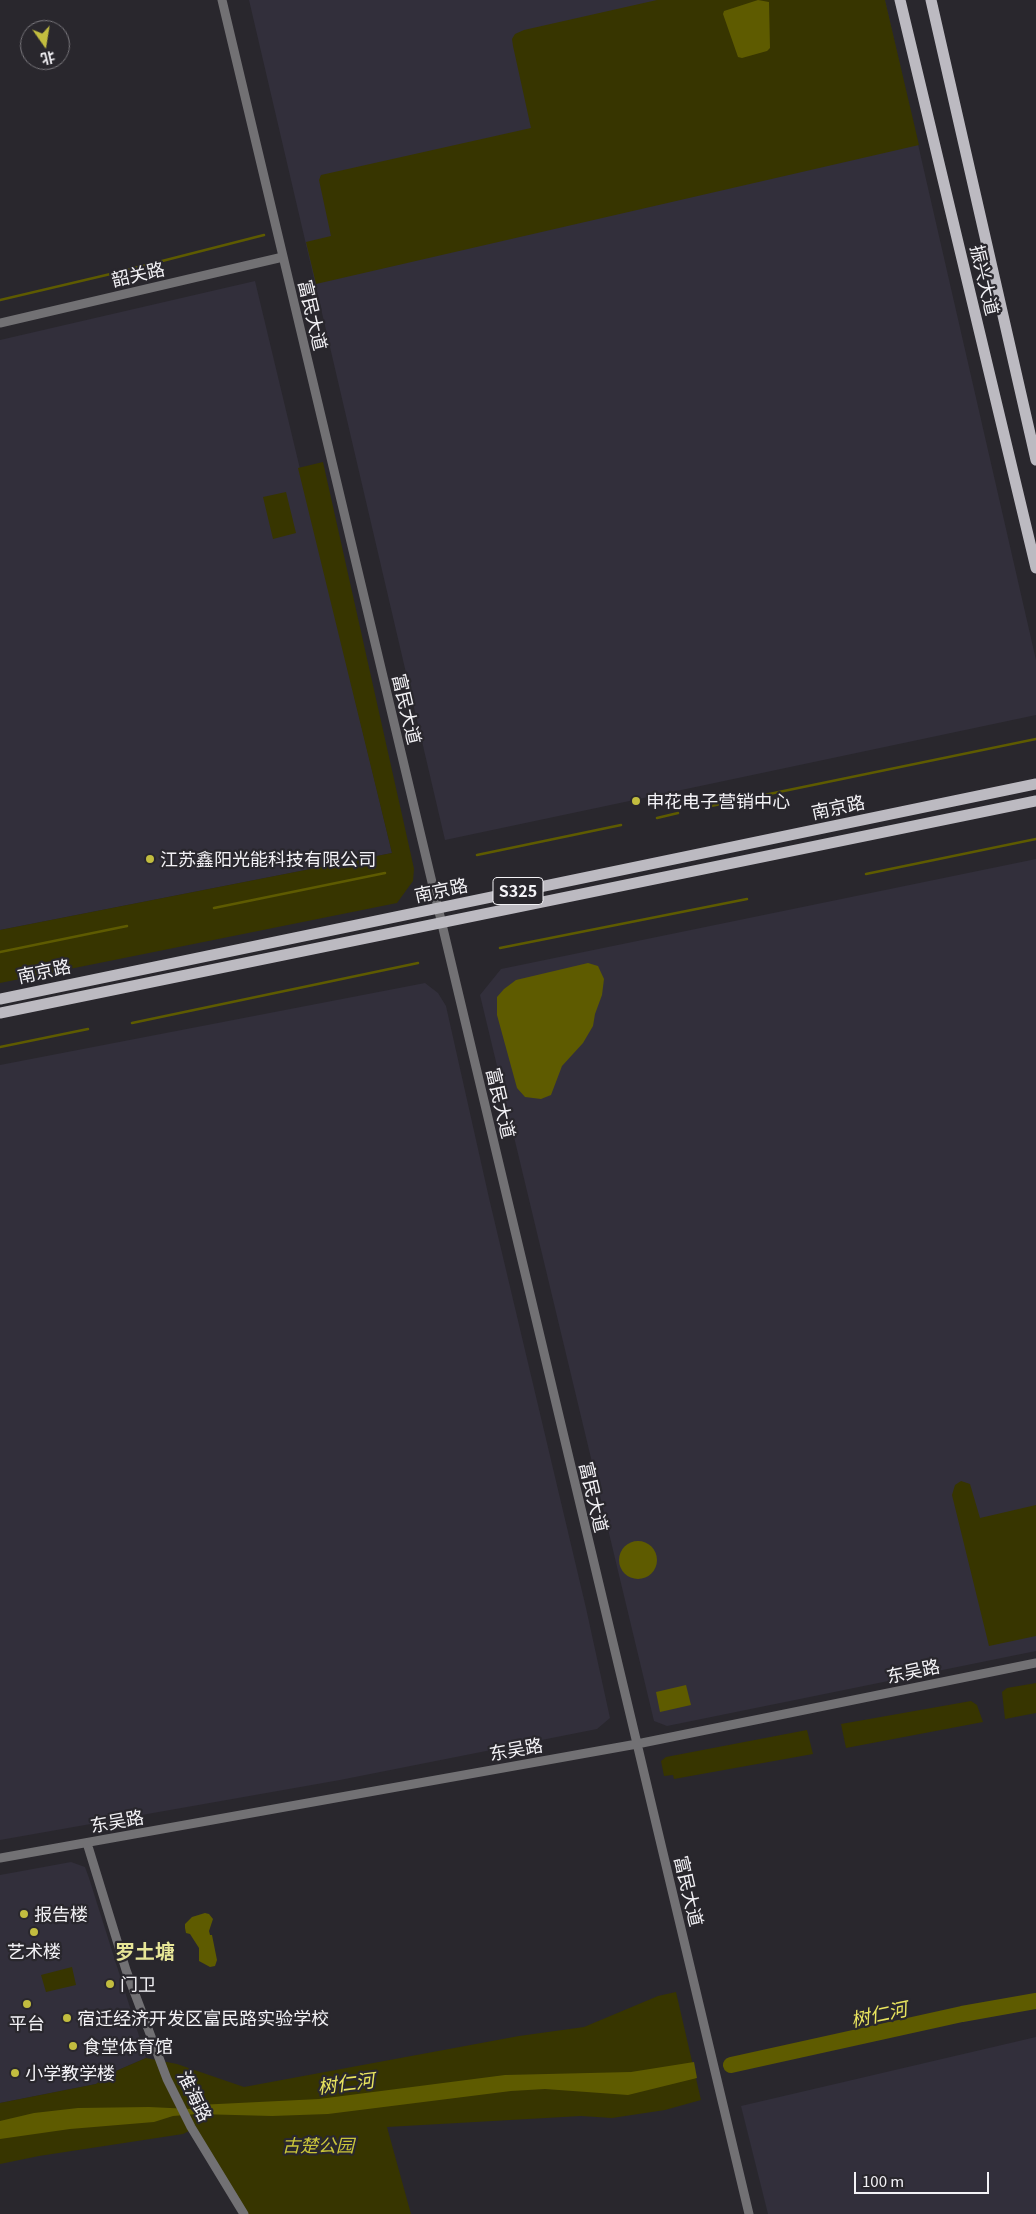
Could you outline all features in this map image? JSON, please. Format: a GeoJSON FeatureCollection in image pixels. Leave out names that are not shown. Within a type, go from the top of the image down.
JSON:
{"type":"FeatureCollection","features":[{"type":"Feature","properties":{"kind":"main road","name":"振兴大道"},"geometry":{"type":"LineString","coordinates":[[900,0],[1036,568]]}},
{"type":"Feature","properties":{"kind":"main road","name":"振兴大道"},"geometry":{"type":"LineString","coordinates":[[931,0],[1036,460]]}},
{"type":"Feature","properties":{"kind":"main road","name":"南京路"},"geometry":{"type":"LineString","coordinates":[[0,998],[1036,784]]}},
{"type":"Feature","properties":{"kind":"main road","name":"南京路"},"geometry":{"type":"LineString","coordinates":[[0,1013],[1036,802]]}},
{"type":"Feature","properties":{"kind":"street","name":"富民大道"},"geometry":{"type":"LineString","coordinates":[[222,0],[749,2214]]}},
{"type":"Feature","properties":{"kind":"street","name":"韶关路"},"geometry":{"type":"LineString","coordinates":[[0,323],[283,257]]}},
{"type":"Feature","properties":{"kind":"street","name":"东吴路"},"geometry":{"type":"LineString","coordinates":[[0,1858],[636,1744],[1036,1663]]}},
{"type":"Feature","properties":{"kind":"street","name":"淮海路"},"geometry":{"type":"LineString","coordinates":[[87,1842],[126,1970],[174,2096],[244,2214]]}},
{"type":"Feature","properties":{"kind":"shaded area"},"geometry":{"type":"Polygon","coordinates":[[[249,0],[885,0],[1036,660],[1036,715],[445,840],[249,0]]]}},
{"type":"Feature","properties":{"kind":"shaded area"},"geometry":{"type":"Polygon","coordinates":[[[758,0],[769,2],[770,48],[767,51],[742,58],[738,57],[723,14],[724,11],[758,0]]]}},
{"type":"Feature","properties":{"kind":"shaded area"},"geometry":{"type":"Polygon","coordinates":[[[255,281],[392,853],[0,930],[0,340],[255,281]]]}},
{"type":"Feature","properties":{"kind":"shaded area"},"geometry":{"type":"Polygon","coordinates":[[[1036,859],[1036,1651],[667,1726],[654,1721],[480,995],[501,969],[1036,859]]]}},
{"type":"Feature","properties":{"kind":"shaded area"},"geometry":{"type":"Polygon","coordinates":[[[588,963],[598,966],[604,979],[602,995],[593,1026],[583,1043],[562,1066],[551,1095],[541,1099],[525,1097],[517,1088],[497,1015],[497,997],[516,980],[588,963]]]}},
{"type":"Feature","properties":{"kind":"shaded area"},"geometry":{"type":"Polygon","coordinates":[[[425,983],[438,993],[446,1006],[610,1718],[597,1729],[340,1780],[0,1840],[0,1065],[425,983]]]}},
{"type":"Feature","properties":{"kind":"shaded area"},"geometry":{"type":"Polygon","coordinates":[[[638,1541],[652,1546],[657,1560],[652,1574],[638,1579],[624,1574],[619,1560],[624,1546],[638,1541]]]}},
{"type":"Feature","properties":{"kind":"shaded area"},"geometry":{"type":"Polygon","coordinates":[[[686,1685],[691,1705],[660,1712],[656,1692],[686,1685]]]}},
{"type":"Feature","properties":{"kind":"shaded area","name":"宿迁经济开发区富民路实验学校"},"geometry":{"type":"Polygon","coordinates":[[[71,1862],[85,1867],[146,2058],[109,2074],[96,2084],[0,2103],[0,1875],[71,1862]]]}},
{"type":"Feature","properties":{"kind":"shaded area"},"geometry":{"type":"Polygon","coordinates":[[[205,1913],[209,1914],[213,1919],[209,1931],[210,1935],[212,1935],[217,1960],[215,1966],[210,1967],[199,1961],[199,1948],[190,1934],[186,1933],[185,1928],[185,1924],[192,1917],[205,1913]]]}},
{"type":"Feature","properties":{"kind":"shaded area"},"geometry":{"type":"Polygon","coordinates":[[[1036,2037],[1036,2214],[768,2214],[741,2106],[1036,2037]]]}},
{"type":"Feature","properties":{"kind":"shaded area"},"geometry":{"type":"Polygon","coordinates":[[[694,2062],[697,2078],[628,2095],[545,2089],[511,2091],[328,2114],[272,2116],[197,2114],[173,2116],[154,2122],[70,2129],[0,2139],[0,2121],[34,2113],[78,2108],[149,2107],[191,2109],[198,2105],[319,2099],[505,2075],[631,2072],[694,2062]]]}},
{"type":"Feature","properties":{"kind":"green space"},"geometry":{"type":"Polygon","coordinates":[[[657,0],[885,0],[919,145],[316,284],[306,242],[331,236],[319,180],[321,175],[531,128],[513,46],[512,39],[515,34],[524,30],[657,0]]]}},
{"type":"Feature","properties":{"kind":"green space"},"geometry":{"type":"Polygon","coordinates":[[[323,462],[411,855],[414,869],[413,881],[397,903],[0,983],[0,930],[392,853],[298,468],[323,462]]]}},
{"type":"Feature","properties":{"kind":"green space"},"geometry":{"type":"Polygon","coordinates":[[[286,492],[296,533],[273,539],[263,497],[286,492]]]}},
{"type":"Feature","properties":{"kind":"green space"},"geometry":{"type":"Polygon","coordinates":[[[961,1481],[970,1484],[980,1518],[1036,1505],[1036,1636],[989,1646],[952,1495],[955,1485],[961,1481]]]}},
{"type":"Feature","properties":{"kind":"green space"},"geometry":{"type":"Polygon","coordinates":[[[1036,1683],[1036,1713],[1005,1719],[1002,1692],[1007,1688],[1036,1683]]]}},
{"type":"Feature","properties":{"kind":"green space"},"geometry":{"type":"Polygon","coordinates":[[[971,1701],[977,1705],[983,1722],[846,1748],[841,1724],[971,1701]]]}},
{"type":"Feature","properties":{"kind":"green space"},"geometry":{"type":"Polygon","coordinates":[[[807,1730],[813,1754],[674,1779],[673,1775],[664,1776],[661,1761],[666,1757],[807,1730]]]}},
{"type":"Feature","properties":{"kind":"green space"},"geometry":{"type":"Polygon","coordinates":[[[72,1967],[76,1985],[46,1992],[41,1975],[72,1967]]]}},
{"type":"Feature","properties":{"kind":"green space","name":"古楚公园"},"geometry":{"type":"Polygon","coordinates":[[[676,1992],[701,2100],[665,2110],[612,2118],[581,2116],[387,2127],[411,2214],[246,2214],[195,2128],[183,2134],[39,2156],[0,2164],[0,2103],[96,2084],[109,2074],[146,2058],[177,2064],[244,2087],[519,2036],[584,2027],[658,1996],[676,1992]]]}},
{"type":"Feature","properties":{"kind":"waterway"},"geometry":{"type":"LineString","coordinates":[[0,300],[264,235]]}},
{"type":"Feature","properties":{"kind":"waterway"},"geometry":{"type":"LineString","coordinates":[[711,806],[1036,739]]}},
{"type":"Feature","properties":{"kind":"waterway"},"geometry":{"type":"LineString","coordinates":[[657,818],[678,813]]}},
{"type":"Feature","properties":{"kind":"waterway"},"geometry":{"type":"LineString","coordinates":[[477,855],[621,825]]}},
{"type":"Feature","properties":{"kind":"waterway"},"geometry":{"type":"LineString","coordinates":[[866,874],[1036,839]]}},
{"type":"Feature","properties":{"kind":"waterway"},"geometry":{"type":"LineString","coordinates":[[214,908],[385,873]]}},
{"type":"Feature","properties":{"kind":"waterway"},"geometry":{"type":"LineString","coordinates":[[500,948],[747,899]]}},
{"type":"Feature","properties":{"kind":"waterway"},"geometry":{"type":"LineString","coordinates":[[0,952],[127,926]]}},
{"type":"Feature","properties":{"kind":"waterway"},"geometry":{"type":"LineString","coordinates":[[132,1023],[418,963]]}},
{"type":"Feature","properties":{"kind":"waterway"},"geometry":{"type":"LineString","coordinates":[[0,1047],[88,1029]]}},
{"type":"Feature","properties":{"kind":"waterway","name":"树仁河"},"geometry":{"type":"LineString","coordinates":[[731,2065],[962,2014],[1036,2001]]}},
{"type":"Feature","properties":{"kind":"place","name":"申花电子营销中心"},"geometry":{"type":"Point","coordinates":[636,801]}},
{"type":"Feature","properties":{"kind":"place","name":"江苏鑫阳光能科技有限公司"},"geometry":{"type":"Point","coordinates":[150,859]}},
{"type":"Feature","properties":{"kind":"place","name":"报告楼"},"geometry":{"type":"Point","coordinates":[24,1914]}},
{"type":"Feature","properties":{"kind":"place","name":"艺术楼"},"geometry":{"type":"Point","coordinates":[34,1932]}},
{"type":"Feature","properties":{"kind":"place","name":"门卫"},"geometry":{"type":"Point","coordinates":[110,1984]}},
{"type":"Feature","properties":{"kind":"place","name":"平台"},"geometry":{"type":"Point","coordinates":[27,2004]}},
{"type":"Feature","properties":{"kind":"place","name":"宿迁经济开发区富民路实验学校"},"geometry":{"type":"Point","coordinates":[67,2018]}},
{"type":"Feature","properties":{"kind":"place","name":"食堂体育馆"},"geometry":{"type":"Point","coordinates":[73,2046]}},
{"type":"Feature","properties":{"kind":"place","name":"小学教学楼"},"geometry":{"type":"Point","coordinates":[15,2073]}},
{"type":"Feature","properties":{"kind":"district","name":"罗土塘"},"geometry":{"type":"Point","coordinates":[145,1951]}}]}
